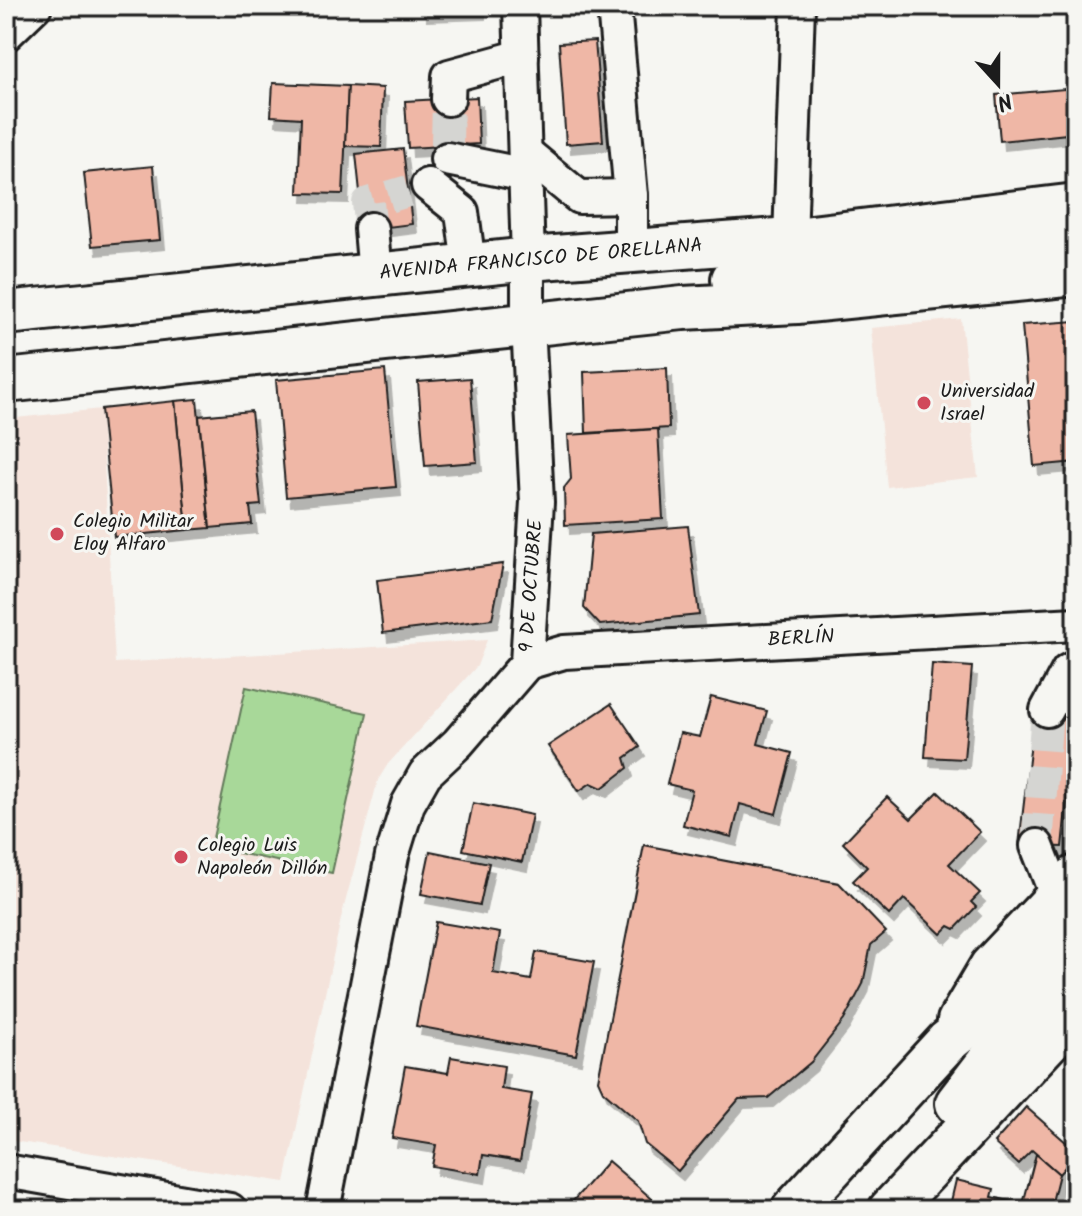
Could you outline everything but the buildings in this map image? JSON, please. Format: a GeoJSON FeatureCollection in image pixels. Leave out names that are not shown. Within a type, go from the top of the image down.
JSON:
{"type":"FeatureCollection","features":[{"type":"Feature","properties":{"kind":"main road","name":"AVENIDA FRANCISCO DE ORELLANA"},"geometry":{"type":"LineString","coordinates":[[6,313],[528,259],[790,240],[1076,205]]}},
{"type":"Feature","properties":{"kind":"main road"},"geometry":{"type":"LineString","coordinates":[[683,308],[733,278],[1076,243]]}},
{"type":"Feature","properties":{"kind":"main road"},"geometry":{"type":"LineString","coordinates":[[6,381],[683,308],[797,302],[1076,274]]}},
{"type":"Feature","properties":{"kind":"main road"},"geometry":{"type":"LineString","coordinates":[[793,1210],[947,1042],[1023,981],[1070,899]]}},
{"type":"Feature","properties":{"kind":"main road"},"geometry":{"type":"LineString","coordinates":[[901,1201],[945,1119],[1003,1043],[1076,965]]}},
{"type":"Feature","properties":{"kind":"main road"},"geometry":{"type":"LineString","coordinates":[[901,1201],[1076,1012]]}},
{"type":"Feature","properties":{"kind":"street"},"geometry":{"type":"LineString","coordinates":[[6,34],[35,6]]}},
{"type":"Feature","properties":{"kind":"street","name":"9 DE OCTUBRE"},"geometry":{"type":"LineString","coordinates":[[323,1210],[392,856],[408,804],[425,774],[458,743],[527,663],[537,502],[528,324],[520,6]]}},
{"type":"Feature","properties":{"kind":"street"},"geometry":{"type":"LineString","coordinates":[[614,6],[631,196],[631,251]]}},
{"type":"Feature","properties":{"kind":"street"},"geometry":{"type":"LineString","coordinates":[[790,240],[798,6]]}},
{"type":"Feature","properties":{"kind":"street"},"geometry":{"type":"LineString","coordinates":[[448,99],[449,76],[522,56]]}},
{"type":"Feature","properties":{"kind":"street"},"geometry":{"type":"LineString","coordinates":[[469,265],[462,212],[418,188],[447,152],[526,164],[579,197],[631,196]]}},
{"type":"Feature","properties":{"kind":"street"},"geometry":{"type":"LineString","coordinates":[[371,229],[375,275]]}},
{"type":"Feature","properties":{"kind":"street","name":"BERLÍN"},"geometry":{"type":"LineString","coordinates":[[527,663],[564,652],[1076,624]]}},
{"type":"Feature","properties":{"kind":"street"},"geometry":{"type":"LineString","coordinates":[[1047,710],[1068,671],[1076,667]]}},
{"type":"Feature","properties":{"kind":"street"},"geometry":{"type":"LineString","coordinates":[[1037,846],[1070,899]]}},
{"type":"Feature","properties":{"kind":"street"},"geometry":{"type":"LineString","coordinates":[[6,1171],[230,1210]]}},
{"type":"Feature","properties":{"kind":"shaded area","name":"Universidad Israel"},"geometry":{"type":"Polygon","coordinates":[[[961,319],[978,477],[887,487],[871,328],[961,319]]]}},
{"type":"Feature","properties":{"kind":"shaded area","name":"Colegio Luis Napoleón Dillón"},"geometry":{"type":"Polygon","coordinates":[[[101,409],[115,663],[487,640],[477,666],[388,764],[378,780],[342,914],[285,1182],[6,1140],[6,419],[101,409]]]}},
{"type":"Feature","properties":{"kind":"green space"},"geometry":{"type":"Polygon","coordinates":[[[246,687],[367,713],[332,873],[211,847],[246,687]]]}},
{"type":"Feature","properties":{"kind":"tunnel"},"geometry":{"type":"LineString","coordinates":[[447,145],[448,99]]}},
{"type":"Feature","properties":{"kind":"tunnel"},"geometry":{"type":"LineString","coordinates":[[371,229],[368,203],[408,191]]}},
{"type":"Feature","properties":{"kind":"tunnel"},"geometry":{"type":"LineString","coordinates":[[1037,846],[1047,710]]}},
{"type":"Feature","properties":{"kind":"place","name":"Universidad Israel"},"geometry":{"type":"Point","coordinates":[924,403]}},
{"type":"Feature","properties":{"kind":"place","name":"Colegio Militar Eloy Alfaro"},"geometry":{"type":"Point","coordinates":[57,534]}},
{"type":"Feature","properties":{"kind":"place","name":"Colegio Luis Napoleón Dillón"},"geometry":{"type":"Point","coordinates":[181,857]}}]}
